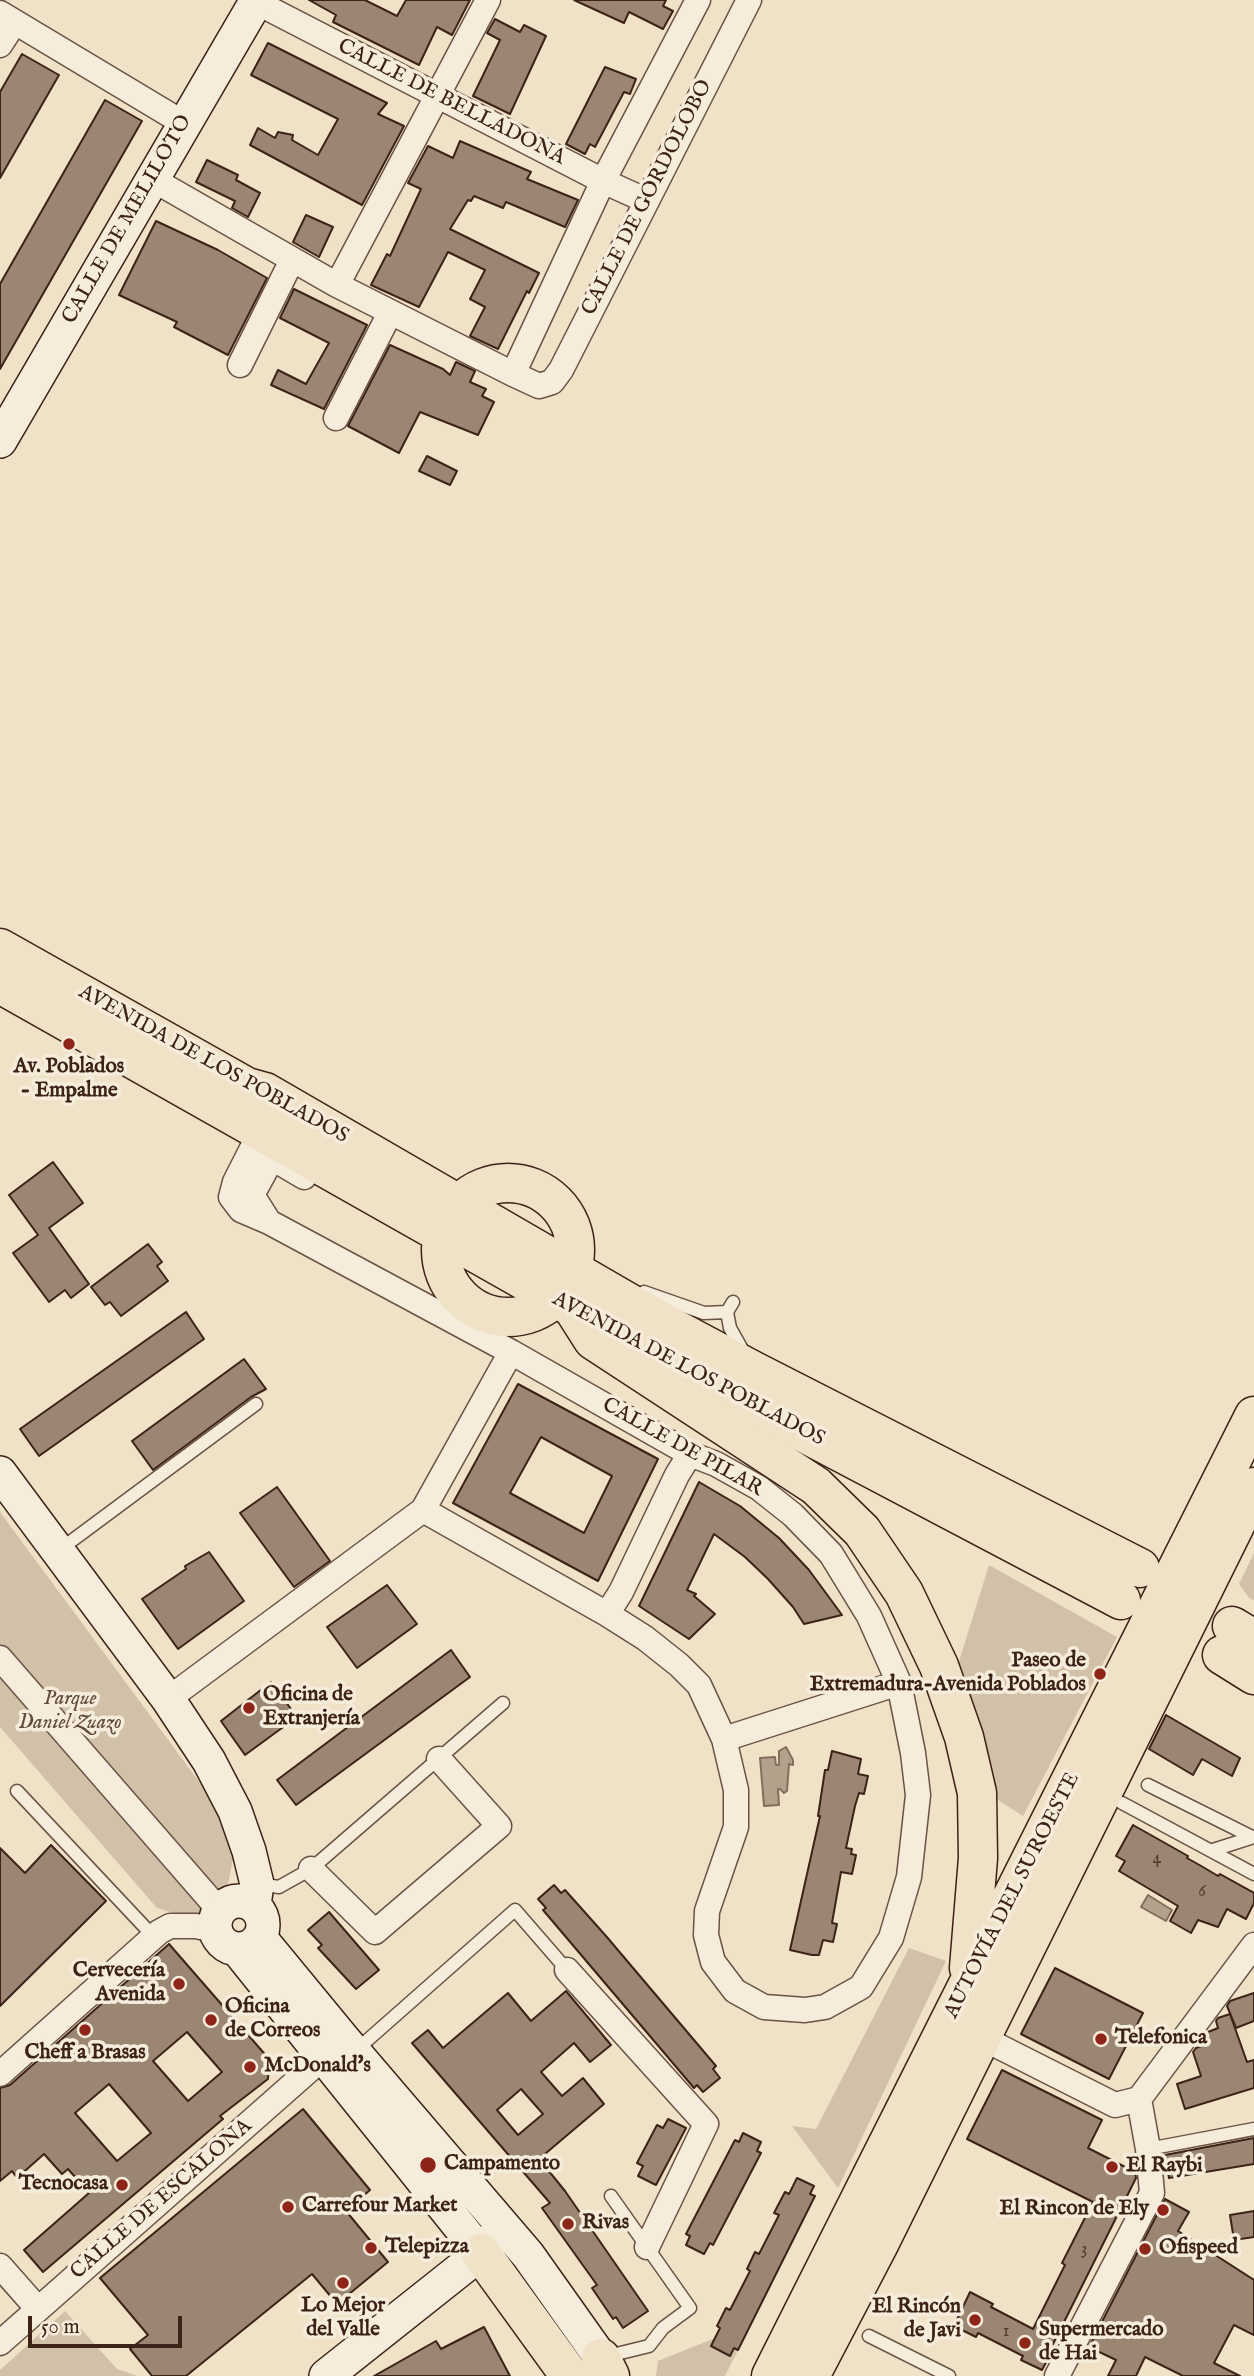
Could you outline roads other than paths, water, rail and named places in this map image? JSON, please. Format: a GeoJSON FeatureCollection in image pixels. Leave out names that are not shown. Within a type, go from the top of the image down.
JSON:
{"type":"FeatureCollection","features":[{"type":"Feature","properties":{"kind":"main road","name":"AVENIDA DE LOS POBLADOS"},"geometry":{"type":"LineString","coordinates":[[0,948],[247,1087],[265,1092],[425,1184],[450,1219]]}},
{"type":"Feature","properties":{"kind":"main road","name":"AVENIDA DE LOS POBLADOS"},"geometry":{"type":"LineString","coordinates":[[0,984],[326,1169],[450,1219],[572,1289],[787,1424],[1121,1600]]}},
{"type":"Feature","properties":{"kind":"main road"},"geometry":{"type":"LineString","coordinates":[[450,1219],[483,1186],[505,1182],[527,1185],[547,1194],[563,1210],[573,1231],[576,1253],[572,1289],[593,1340],[816,1486],[862,1531],[904,1593],[939,1666],[964,1737],[977,1794],[978,1858],[967,1988]]}},
{"type":"Feature","properties":{"kind":"main road","name":"AVENIDA DE LOS POBLADOS"},"geometry":{"type":"LineString","coordinates":[[572,1289],[754,1371],[1140,1568]]}},
{"type":"Feature","properties":{"kind":"main road","name":"AUTOVÍA DEL SUROESTE"},"geometry":{"type":"LineString","coordinates":[[771,2376],[1254,1416]]}},
{"type":"Feature","properties":{"kind":"main road","name":"AUTOVÍA DEL SUROESTE"},"geometry":{"type":"LineString","coordinates":[[810,2376],[879,2244],[1254,1487]]}},
{"type":"Feature","properties":{"kind":"main road"},"geometry":{"type":"LineString","coordinates":[[1236,1640],[1254,1675]]}},
{"type":"Feature","properties":{"kind":"main road"},"geometry":{"type":"LineString","coordinates":[[492,2239],[593,2370]]}},
{"type":"Feature","properties":{"kind":"street"},"geometry":{"type":"LineString","coordinates":[[337,285],[488,0]]}},
{"type":"Feature","properties":{"kind":"street","name":"CALLE DE GORDOLOBO"},"geometry":{"type":"LineString","coordinates":[[698,0],[603,181],[513,374],[539,386],[552,382],[561,370],[749,0]]}},
{"type":"Feature","properties":{"kind":"street","name":"CALLE DE BELLADONA"},"geometry":{"type":"LineString","coordinates":[[257,1],[603,181],[647,201]]}},
{"type":"Feature","properties":{"kind":"street","name":"CALLE DE MELILOTO"},"geometry":{"type":"LineString","coordinates":[[0,441],[257,1]]}},
{"type":"Feature","properties":{"kind":"street"},"geometry":{"type":"LineString","coordinates":[[0,45],[7,18],[185,124]]}},
{"type":"Feature","properties":{"kind":"street"},"geometry":{"type":"LineString","coordinates":[[152,179],[337,285],[513,374]]}},
{"type":"Feature","properties":{"kind":"street"},"geometry":{"type":"LineString","coordinates":[[240,365],[292,260]]}},
{"type":"Feature","properties":{"kind":"street"},"geometry":{"type":"LineString","coordinates":[[336,418],[390,313]]}},
{"type":"Feature","properties":{"kind":"street","name":"AVENIDA DE LOS POBLADOS"},"geometry":{"type":"LineString","coordinates":[[260,1131],[268,1117],[287,1120],[376,1169],[425,1184]]}},
{"type":"Feature","properties":{"kind":"street","name":"CALLE DE PILAR"},"geometry":{"type":"LineString","coordinates":[[260,1131],[235,1182],[231,1197],[241,1210],[269,1222],[511,1352],[690,1454],[716,1464],[759,1488],[793,1515],[831,1554],[869,1616],[899,1683],[912,1742],[918,1795],[909,1877],[891,1938],[862,1987],[825,2007],[805,2010],[764,2007],[735,1992],[713,1962],[706,1935],[707,1911],[736,1827],[736,1790],[724,1739],[699,1685],[645,1638],[424,1510]]}},
{"type":"Feature","properties":{"kind":"street"},"geometry":{"type":"LineString","coordinates":[[269,1222],[252,1195],[270,1162],[277,1161],[306,1178],[326,1169]]}},
{"type":"Feature","properties":{"kind":"street"},"geometry":{"type":"LineString","coordinates":[[168,1699],[424,1510],[511,1352]]}},
{"type":"Feature","properties":{"kind":"street"},"geometry":{"type":"LineString","coordinates":[[607,1614],[621,1592],[677,1475],[690,1454]]}},
{"type":"Feature","properties":{"kind":"street"},"geometry":{"type":"LineString","coordinates":[[0,1473],[168,1699],[209,1761],[235,1811],[250,1851],[255,1894],[226,1904],[233,1932]]}},
{"type":"Feature","properties":{"kind":"street"},"geometry":{"type":"LineString","coordinates":[[0,1658],[339,2054],[492,2239],[327,2376]]}},
{"type":"Feature","properties":{"kind":"street"},"geometry":{"type":"LineString","coordinates":[[724,1739],[899,1683]]}},
{"type":"Feature","properties":{"kind":"street"},"geometry":{"type":"LineString","coordinates":[[311,1868],[375,1932],[499,1826],[439,1759]]}},
{"type":"Feature","properties":{"kind":"street"},"geometry":{"type":"LineString","coordinates":[[0,2074],[154,1937],[170,1926],[196,1926],[233,1932]]}},
{"type":"Feature","properties":{"kind":"street"},"geometry":{"type":"LineString","coordinates":[[998,2046],[1115,2105],[1139,2099],[1254,1945]]}},
{"type":"Feature","properties":{"kind":"street"},"geometry":{"type":"LineString","coordinates":[[567,1970],[706,2124],[647,2247]]}},
{"type":"Feature","properties":{"kind":"street","name":"CALLE DE ESCALONA"},"geometry":{"type":"LineString","coordinates":[[0,2343],[339,2054]]}},
{"type":"Feature","properties":{"kind":"street"},"geometry":{"type":"LineString","coordinates":[[1057,2376],[1152,2193],[1139,2099]]}},
{"type":"Feature","properties":{"kind":"street"},"geometry":{"type":"LineString","coordinates":[[0,2266],[38,2309]]}},
{"type":"Feature","properties":{"kind":"lane"},"geometry":{"type":"LineString","coordinates":[[572,1289],[630,1288],[705,1313],[730,1307],[730,1328],[754,1371]]}},
{"type":"Feature","properties":{"kind":"lane"},"geometry":{"type":"LineString","coordinates":[[58,1551],[256,1405]]}},
{"type":"Feature","properties":{"kind":"lane"},"geometry":{"type":"LineString","coordinates":[[255,1894],[279,1887],[311,1868],[503,1703]]}},
{"type":"Feature","properties":{"kind":"lane"},"geometry":{"type":"LineString","coordinates":[[1149,1785],[1253,1837]]}},
{"type":"Feature","properties":{"kind":"lane"},"geometry":{"type":"LineString","coordinates":[[18,1791],[154,1937]]}},
{"type":"Feature","properties":{"kind":"lane"},"geometry":{"type":"LineString","coordinates":[[1122,1803],[1254,1874]]}},
{"type":"Feature","properties":{"kind":"lane"},"geometry":{"type":"LineString","coordinates":[[1213,1850],[1253,1837]]}},
{"type":"Feature","properties":{"kind":"lane"},"geometry":{"type":"LineString","coordinates":[[339,2054],[515,1910],[567,1970]]}},
{"type":"Feature","properties":{"kind":"lane"},"geometry":{"type":"LineString","coordinates":[[1148,2149],[1254,2129]]}},
{"type":"Feature","properties":{"kind":"lane"},"geometry":{"type":"LineString","coordinates":[[593,2370],[649,2346],[663,2328],[690,2308],[611,2196]]}},
{"type":"Feature","properties":{"kind":"lane"},"geometry":{"type":"LineString","coordinates":[[869,2336],[949,2376]]}},
{"type":"Feature","properties":{"kind":"place","name":"Av. Poblados - Empalme"},"geometry":{"type":"Point","coordinates":[69,1044]}},
{"type":"Feature","properties":{"kind":"place","name":"Paseo de Extremadura-Avenida Poblados"},"geometry":{"type":"Point","coordinates":[1100,1674]}},
{"type":"Feature","properties":{"kind":"place","name":"Oficina de Extranjería"},"geometry":{"type":"Point","coordinates":[249,1708]}},
{"type":"Feature","properties":{"kind":"place","name":"Cervecería Avenida"},"geometry":{"type":"Point","coordinates":[179,1984]}},
{"type":"Feature","properties":{"kind":"place","name":"Oficina de Correos"},"geometry":{"type":"Point","coordinates":[211,2020]}},
{"type":"Feature","properties":{"kind":"place","name":"Cheff a Brasas"},"geometry":{"type":"Point","coordinates":[85,2030]}},
{"type":"Feature","properties":{"kind":"place","name":"Telefonica"},"geometry":{"type":"Point","coordinates":[1101,2039]}},
{"type":"Feature","properties":{"kind":"place","name":"McDonald's"},"geometry":{"type":"Point","coordinates":[250,2067]}},
{"type":"Feature","properties":{"kind":"place","name":"Campamento"},"geometry":{"type":"Point","coordinates":[428,2165]}},
{"type":"Feature","properties":{"kind":"place","name":"El Raybi"},"geometry":{"type":"Point","coordinates":[1112,2167]}},
{"type":"Feature","properties":{"kind":"place","name":"Tecnocasa"},"geometry":{"type":"Point","coordinates":[122,2185]}},
{"type":"Feature","properties":{"kind":"place","name":"Carrefour Market"},"geometry":{"type":"Point","coordinates":[288,2207]}},
{"type":"Feature","properties":{"kind":"place","name":"El Rincon de Ely"},"geometry":{"type":"Point","coordinates":[1163,2210]}},
{"type":"Feature","properties":{"kind":"place","name":"Rivas"},"geometry":{"type":"Point","coordinates":[568,2224]}},
{"type":"Feature","properties":{"kind":"place","name":"Telepizza"},"geometry":{"type":"Point","coordinates":[371,2248]}},
{"type":"Feature","properties":{"kind":"place","name":"Ofispeed"},"geometry":{"type":"Point","coordinates":[1145,2249]}},
{"type":"Feature","properties":{"kind":"place","name":"Lo Mejor del Valle"},"geometry":{"type":"Point","coordinates":[343,2283]}},
{"type":"Feature","properties":{"kind":"place","name":"El Rincón de Javi"},"geometry":{"type":"Point","coordinates":[975,2320]}},
{"type":"Feature","properties":{"kind":"place","name":"Supermercado de Hai"},"geometry":{"type":"Point","coordinates":[1025,2343]}},
{"type":"Feature","properties":{"kind":"park label","name":"Parque Daniel Zuazo"},"geometry":{"type":"Point","coordinates":[70,1712]}}]}
